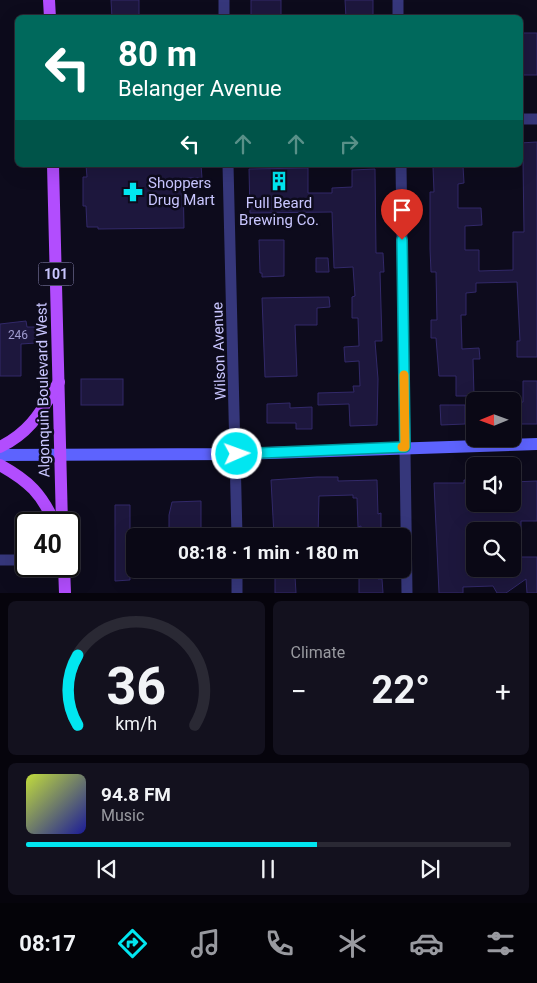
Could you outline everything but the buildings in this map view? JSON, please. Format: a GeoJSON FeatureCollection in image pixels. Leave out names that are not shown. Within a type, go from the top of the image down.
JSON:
{"type":"FeatureCollection","features":[{"type":"Feature","properties":{"kind":"main road"},"geometry":{"type":"LineString","coordinates":[[49,0],[50,15]]}},
{"type":"Feature","properties":{"kind":"main road","name":"Algonquin Boulevard West"},"geometry":{"type":"LineString","coordinates":[[53,167],[62,512]]}},
{"type":"Feature","properties":{"kind":"main road"},"geometry":{"type":"LineString","coordinates":[[0,446],[19,437],[39,415],[59,382]]}},
{"type":"Feature","properties":{"kind":"main road"},"geometry":{"type":"LineString","coordinates":[[0,465],[18,474],[44,500],[50,512]]}},
{"type":"Feature","properties":{"kind":"main road"},"geometry":{"type":"LineString","coordinates":[[64,577],[65,593]]}},
{"type":"Feature","properties":{"kind":"street"},"geometry":{"type":"LineString","coordinates":[[224,0],[224,15]]}},
{"type":"Feature","properties":{"kind":"street"},"geometry":{"type":"LineString","coordinates":[[398,0],[398,15]]}},
{"type":"Feature","properties":{"kind":"street"},"geometry":{"type":"LineString","coordinates":[[523,119],[537,119]]}},
{"type":"Feature","properties":{"kind":"street","name":"Wilson Avenue"},"geometry":{"type":"LineString","coordinates":[[228,167],[237,454],[237,528]]}},
{"type":"Feature","properties":{"kind":"street"},"geometry":{"type":"LineString","coordinates":[[401,167],[407,593]]}},
{"type":"Feature","properties":{"kind":"street"},"geometry":{"type":"LineString","coordinates":[[0,456],[237,454],[537,444]]}},
{"type":"Feature","properties":{"kind":"street"},"geometry":{"type":"LineString","coordinates":[[0,560],[15,560]]}},
{"type":"Feature","properties":{"kind":"street"},"geometry":{"type":"LineString","coordinates":[[237,578],[237,593]]}},
{"type":"Feature","properties":{"kind":"slow traffic"},"geometry":{"type":"LineString","coordinates":[[402,447],[405,447],[404,375]]}},
{"type":"Feature","properties":{"kind":"place","name":"Full Beard Brewing Co."},"geometry":{"type":"Point","coordinates":[279,181]}},
{"type":"Feature","properties":{"kind":"place","name":"Shoppers Drug Mart"},"geometry":{"type":"Point","coordinates":[133,192]}},
{"type":"Feature","properties":{"kind":"route"},"geometry":{"type":"LineString","coordinates":[[237,454],[405,447],[402,240]]}}]}
